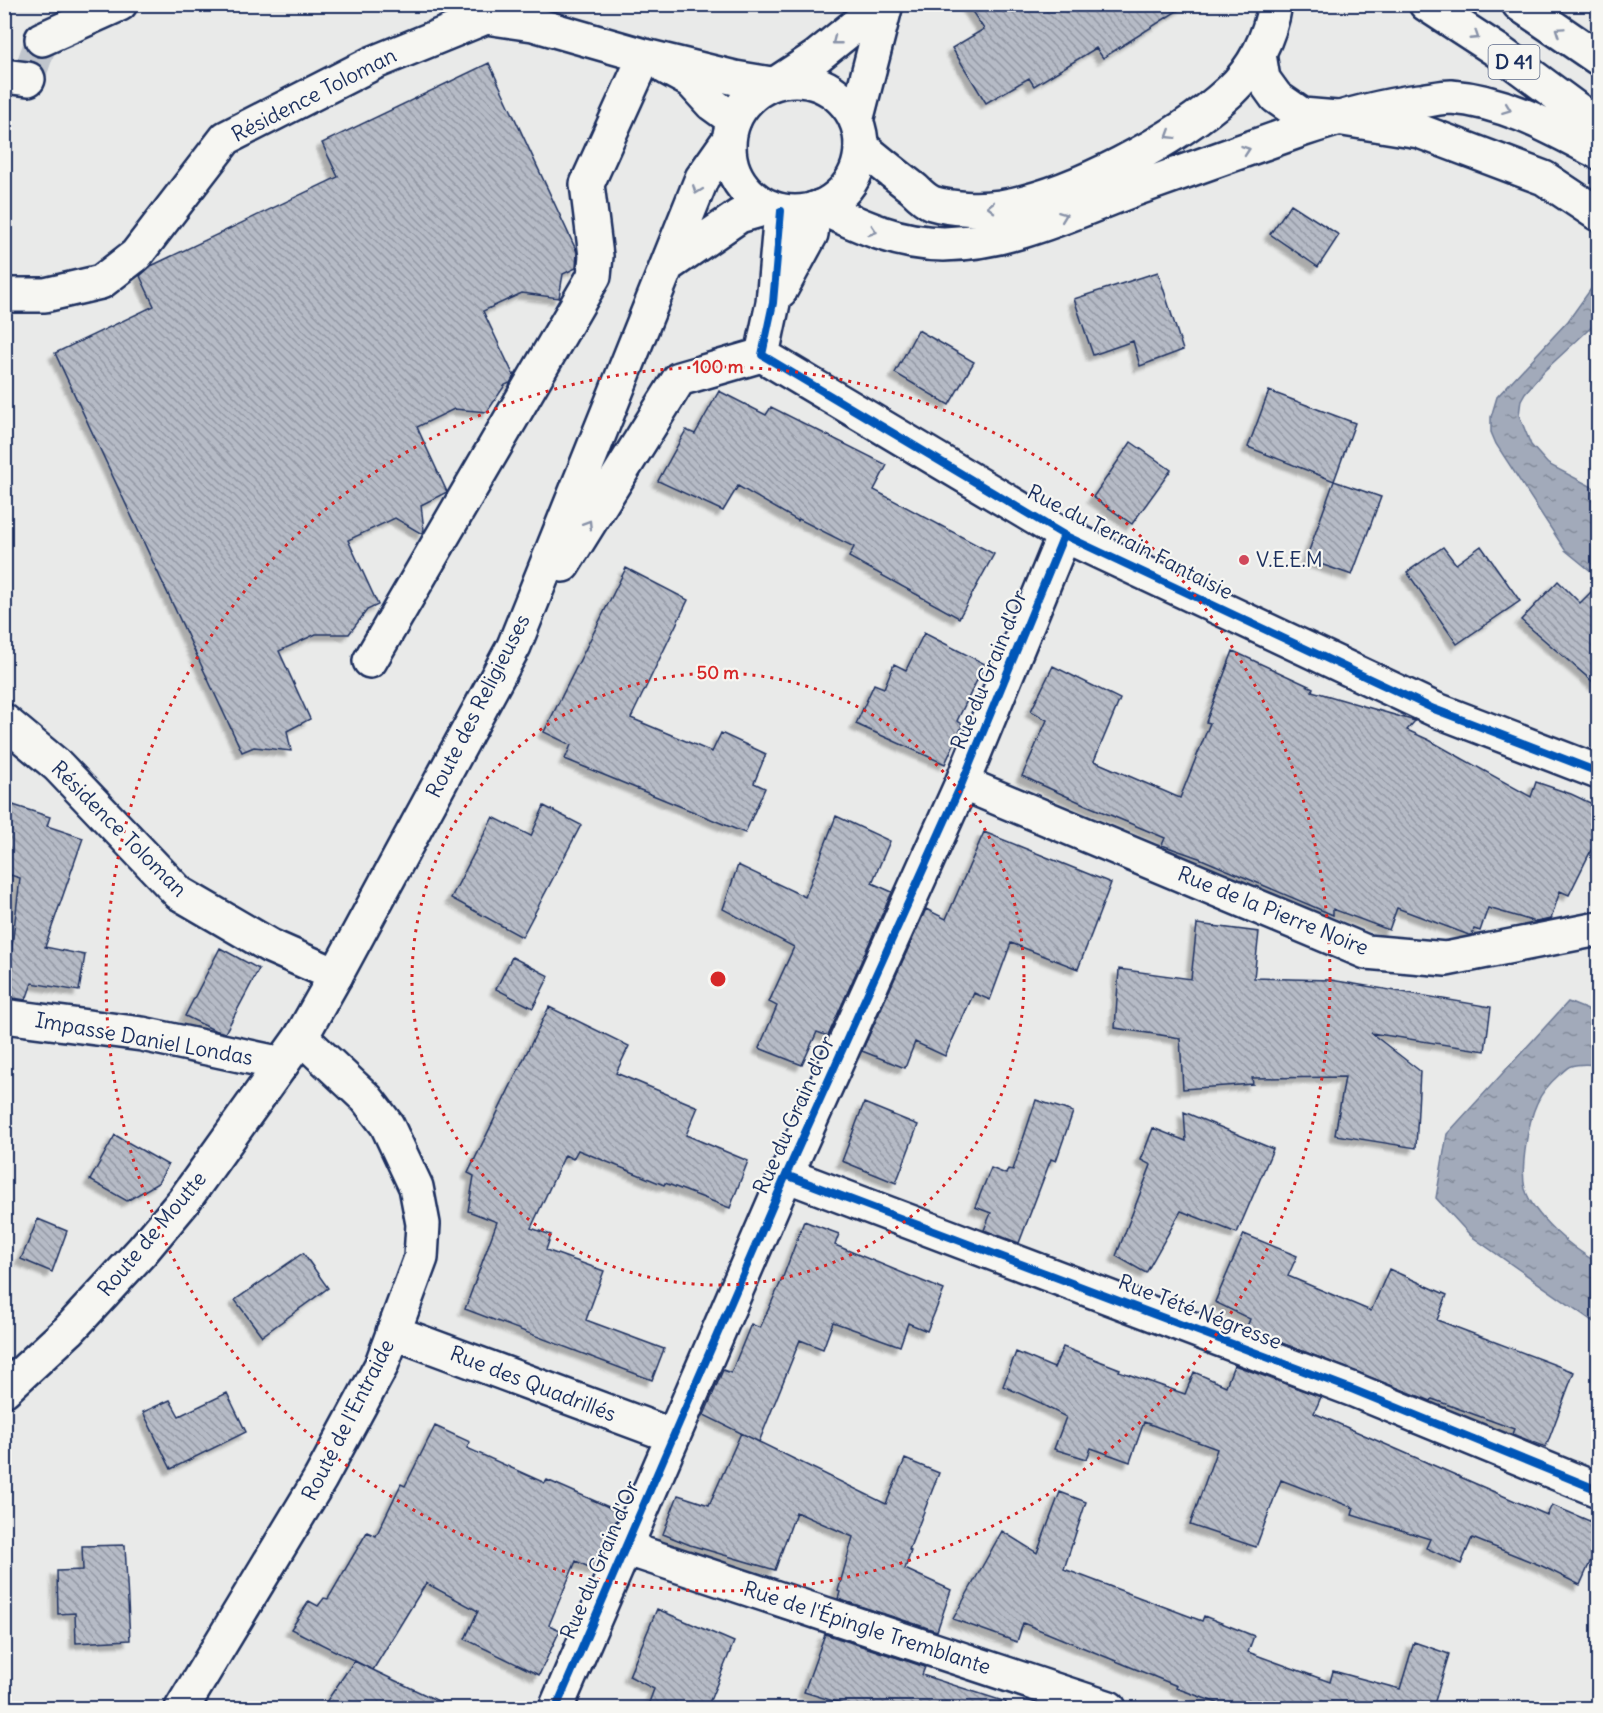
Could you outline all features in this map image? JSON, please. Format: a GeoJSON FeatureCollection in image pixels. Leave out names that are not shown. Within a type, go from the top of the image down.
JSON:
{"type":"FeatureCollection","features":[{"type":"Feature","properties":{"kind":"main road"},"geometry":{"type":"LineString","coordinates":[[42,39],[120,4]]}},
{"type":"Feature","properties":{"kind":"main road"},"geometry":{"type":"LineString","coordinates":[[776,209],[755,199],[743,188],[734,174],[729,158],[731,130],[749,98],[815,58],[884,4]]}},
{"type":"Feature","properties":{"kind":"main road"},"geometry":{"type":"LineString","coordinates":[[668,266],[740,216],[776,209],[803,212],[817,208],[836,197],[850,183],[858,165],[859,133],[884,4]]}},
{"type":"Feature","properties":{"kind":"main road"},"geometry":{"type":"LineString","coordinates":[[645,56],[735,78],[776,83],[798,80],[816,84],[833,92],[846,104],[859,133],[930,202],[959,207],[999,207],[1038,198],[1078,183],[1137,156],[1196,119],[1231,90],[1259,54],[1272,24],[1275,4]]}},
{"type":"Feature","properties":{"kind":"main road","name":"D 41"},"geometry":{"type":"LineString","coordinates":[[1426,4],[1498,51],[1599,125]]}},
{"type":"Feature","properties":{"kind":"main road","name":"D 41"},"geometry":{"type":"LineString","coordinates":[[1519,4],[1599,58]]}},
{"type":"Feature","properties":{"kind":"main road","name":"Résidence Toloman"},"geometry":{"type":"LineString","coordinates":[[4,295],[45,295],[102,282],[136,255],[226,138],[373,63],[486,17],[533,24],[645,56]]}},
{"type":"Feature","properties":{"kind":"main road"},"geometry":{"type":"LineString","coordinates":[[1259,54],[1263,79],[1276,97],[1302,115],[1419,130],[1544,178],[1599,214]]}},
{"type":"Feature","properties":{"kind":"main road"},"geometry":{"type":"LineString","coordinates":[[645,56],[691,81],[731,130]]}},
{"type":"Feature","properties":{"kind":"main road"},"geometry":{"type":"LineString","coordinates":[[370,661],[594,276],[596,256],[587,184],[645,56]]}},
{"type":"Feature","properties":{"kind":"main road"},"geometry":{"type":"LineString","coordinates":[[817,208],[871,231],[912,241],[944,243],[978,240],[1040,225],[1154,182],[1337,118],[1391,104],[1450,97],[1497,105],[1541,122],[1599,152]]}},
{"type":"Feature","properties":{"kind":"main road","name":"Route des Religieuses"},"geometry":{"type":"LineString","coordinates":[[282,1064],[301,1037],[336,975],[514,646],[702,178],[731,130]]}},
{"type":"Feature","properties":{"kind":"main road"},"geometry":{"type":"LineString","coordinates":[[773,303],[811,234],[817,208]]}},
{"type":"Feature","properties":{"kind":"main road"},"geometry":{"type":"LineString","coordinates":[[514,646],[679,379],[762,355],[773,303],[776,209]]}},
{"type":"Feature","properties":{"kind":"main road","name":"Rue du Terrain Fantaisie"},"geometry":{"type":"LineString","coordinates":[[762,355],[1064,535],[1434,709],[1599,772]]}},
{"type":"Feature","properties":{"kind":"main road","name":"Rue du Grain d'Or"},"geometry":{"type":"LineString","coordinates":[[555,1708],[786,1175],[962,783],[1064,535]]}},
{"type":"Feature","properties":{"kind":"main road","name":"Résidence Toloman"},"geometry":{"type":"LineString","coordinates":[[4,721],[58,766],[179,893],[270,946],[336,975]]}},
{"type":"Feature","properties":{"kind":"main road","name":"Rue de la Pierre Noire"},"geometry":{"type":"LineString","coordinates":[[962,783],[1366,952],[1446,959],[1599,929]]}},
{"type":"Feature","properties":{"kind":"main road","name":"Impasse Daniel Londas"},"geometry":{"type":"LineString","coordinates":[[4,1016],[142,1034],[282,1064]]}},
{"type":"Feature","properties":{"kind":"main road","name":"Route de l'Entraide"},"geometry":{"type":"LineString","coordinates":[[182,1708],[320,1479],[381,1365],[421,1258],[423,1224],[416,1187],[387,1125],[367,1099],[301,1037]]}},
{"type":"Feature","properties":{"kind":"main road","name":"Route de Moutte"},"geometry":{"type":"LineString","coordinates":[[4,1390],[69,1330],[142,1251],[183,1202],[282,1064]]}},
{"type":"Feature","properties":{"kind":"main road","name":"Rue Tété Négresse"},"geometry":{"type":"LineString","coordinates":[[786,1175],[1354,1390],[1599,1490]]}},
{"type":"Feature","properties":{"kind":"main road","name":"Rue des Quadrillés"},"geometry":{"type":"LineString","coordinates":[[393,1332],[673,1436]]}},
{"type":"Feature","properties":{"kind":"main road","name":"Rue de l'Épingle Tremblante"},"geometry":{"type":"LineString","coordinates":[[625,1548],[1109,1708]]}},
{"type":"Feature","properties":{"kind":"water"},"geometry":{"type":"Polygon","coordinates":[[[1598,279],[1598,321],[1544,371],[1525,393],[1521,400],[1519,415],[1531,445],[1548,464],[1598,490],[1598,577],[1565,550],[1496,444],[1491,432],[1491,417],[1497,397],[1568,321],[1598,279]]]}},
{"type":"Feature","properties":{"kind":"water"},"geometry":{"type":"Polygon","coordinates":[[[1568,1002],[1598,1014],[1598,1065],[1581,1064],[1565,1069],[1541,1095],[1528,1133],[1524,1158],[1524,1180],[1530,1200],[1545,1221],[1566,1241],[1598,1263],[1598,1325],[1471,1236],[1436,1198],[1447,1134],[1568,1002]]]}},
{"type":"Feature","properties":{"kind":"building"},"geometry":{"type":"Polygon","coordinates":[[[967,4],[1188,4],[1103,58],[1096,48],[1034,86],[1029,78],[986,103],[952,48],[984,29],[967,4]]]}},
{"type":"Feature","properties":{"kind":"building"},"geometry":{"type":"Polygon","coordinates":[[[489,63],[577,252],[576,268],[563,274],[559,298],[522,293],[483,311],[514,376],[510,383],[505,385],[487,412],[454,409],[417,427],[447,492],[421,505],[424,530],[422,534],[395,518],[348,540],[378,605],[367,610],[349,634],[316,634],[279,651],[310,719],[287,731],[291,751],[254,747],[242,752],[55,353],[154,306],[140,276],[151,266],[338,177],[322,143],[489,63]]]}},
{"type":"Feature","properties":{"kind":"building"},"geometry":{"type":"Polygon","coordinates":[[[1291,204],[1339,235],[1318,267],[1270,234],[1291,204]]]}},
{"type":"Feature","properties":{"kind":"building"},"geometry":{"type":"Polygon","coordinates":[[[1158,272],[1183,350],[1140,366],[1133,341],[1093,355],[1074,299],[1158,272]]]}},
{"type":"Feature","properties":{"kind":"building"},"geometry":{"type":"Polygon","coordinates":[[[918,330],[974,362],[949,405],[895,373],[918,330]]]}},
{"type":"Feature","properties":{"kind":"building"},"geometry":{"type":"Polygon","coordinates":[[[719,391],[766,415],[771,407],[887,465],[874,490],[994,554],[959,618],[849,557],[854,547],[799,519],[798,521],[738,486],[723,511],[658,481],[686,430],[695,434],[719,391]]]}},
{"type":"Feature","properties":{"kind":"building"},"geometry":{"type":"Polygon","coordinates":[[[1269,391],[1355,423],[1334,481],[1248,447],[1269,391]]]}},
{"type":"Feature","properties":{"kind":"building"},"geometry":{"type":"Polygon","coordinates":[[[1131,442],[1171,470],[1132,524],[1093,497],[1131,442]]]}},
{"type":"Feature","properties":{"kind":"building"},"geometry":{"type":"Polygon","coordinates":[[[1334,481],[1381,497],[1352,575],[1306,559],[1334,481]]]}},
{"type":"Feature","properties":{"kind":"building"},"geometry":{"type":"Polygon","coordinates":[[[1481,546],[1520,601],[1457,644],[1407,572],[1443,547],[1456,564],[1481,546]]]}},
{"type":"Feature","properties":{"kind":"building"},"geometry":{"type":"Polygon","coordinates":[[[626,568],[688,600],[631,718],[712,752],[721,733],[766,754],[754,783],[765,788],[745,833],[565,759],[571,745],[544,732],[626,568]]]}},
{"type":"Feature","properties":{"kind":"building"},"geometry":{"type":"Polygon","coordinates":[[[1558,581],[1580,603],[1599,584],[1599,687],[1521,620],[1558,581]]]}},
{"type":"Feature","properties":{"kind":"building"},"geometry":{"type":"Polygon","coordinates":[[[924,633],[985,664],[957,721],[963,724],[945,764],[856,724],[874,684],[884,688],[894,664],[906,670],[924,633]]]}},
{"type":"Feature","properties":{"kind":"building"},"geometry":{"type":"Polygon","coordinates":[[[1233,651],[1313,688],[1312,691],[1415,721],[1407,730],[1531,797],[1536,782],[1599,807],[1599,834],[1569,895],[1560,891],[1551,919],[1536,922],[1488,908],[1480,931],[1474,929],[1472,935],[1469,935],[1397,908],[1389,930],[1333,909],[1333,915],[1199,858],[1162,845],[1165,838],[1022,776],[1047,720],[1031,711],[1053,666],[1120,699],[1094,761],[1180,798],[1210,723],[1206,722],[1233,651]]]}},
{"type":"Feature","properties":{"kind":"building"},"geometry":{"type":"Polygon","coordinates":[[[4,802],[50,817],[47,826],[83,838],[45,947],[85,955],[79,991],[32,983],[26,1000],[6,997],[20,878],[4,873],[4,802]]]}},
{"type":"Feature","properties":{"kind":"building"},"geometry":{"type":"Polygon","coordinates":[[[544,806],[581,825],[522,937],[451,898],[493,817],[531,836],[544,806]]]}},
{"type":"Feature","properties":{"kind":"building"},"geometry":{"type":"Polygon","coordinates":[[[836,816],[890,841],[872,883],[892,892],[828,1036],[817,1032],[802,1065],[759,1048],[777,1006],[769,1002],[794,947],[723,909],[738,865],[805,897],[836,816]]]}},
{"type":"Feature","properties":{"kind":"building"},"geometry":{"type":"Polygon","coordinates":[[[984,832],[1111,883],[1078,969],[1011,943],[990,1000],[974,993],[945,1056],[915,1042],[905,1068],[862,1051],[926,909],[946,919],[984,832]]]}},
{"type":"Feature","properties":{"kind":"building"},"geometry":{"type":"Polygon","coordinates":[[[1197,924],[1259,932],[1254,978],[1331,980],[1491,1007],[1485,1051],[1371,1033],[1420,1071],[1416,1148],[1335,1135],[1345,1077],[1252,1078],[1253,1084],[1183,1089],[1180,1038],[1115,1028],[1119,969],[1191,979],[1197,924]]]}},
{"type":"Feature","properties":{"kind":"building"},"geometry":{"type":"Polygon","coordinates":[[[220,948],[259,969],[225,1033],[185,1016],[220,948]]]}},
{"type":"Feature","properties":{"kind":"building"},"geometry":{"type":"Polygon","coordinates":[[[512,957],[549,976],[533,1008],[496,989],[512,957]]]}},
{"type":"Feature","properties":{"kind":"building"},"geometry":{"type":"Polygon","coordinates":[[[549,1007],[629,1046],[616,1073],[698,1107],[686,1135],[748,1161],[730,1208],[665,1183],[664,1185],[578,1150],[573,1159],[565,1155],[531,1228],[551,1235],[546,1250],[604,1271],[586,1320],[664,1349],[652,1380],[465,1309],[497,1222],[468,1211],[474,1176],[468,1173],[549,1007]]]}},
{"type":"Feature","properties":{"kind":"building"},"geometry":{"type":"Polygon","coordinates":[[[1036,1100],[1073,1112],[1056,1161],[1051,1159],[1019,1243],[984,1230],[991,1213],[975,1207],[991,1168],[1006,1174],[1008,1169],[1013,1170],[1036,1100]]]}},
{"type":"Feature","properties":{"kind":"building"},"geometry":{"type":"Polygon","coordinates":[[[864,1103],[918,1125],[896,1183],[842,1161],[864,1103]]]}},
{"type":"Feature","properties":{"kind":"building"},"geometry":{"type":"Polygon","coordinates":[[[1184,1112],[1273,1149],[1237,1233],[1181,1211],[1146,1273],[1116,1256],[1151,1165],[1141,1160],[1153,1128],[1186,1141],[1184,1112]]]}},
{"type":"Feature","properties":{"kind":"building"},"geometry":{"type":"Polygon","coordinates":[[[115,1135],[168,1165],[158,1183],[127,1201],[90,1180],[115,1135]]]}},
{"type":"Feature","properties":{"kind":"building"},"geometry":{"type":"Polygon","coordinates":[[[38,1219],[67,1231],[52,1272],[21,1259],[38,1219]]]}},
{"type":"Feature","properties":{"kind":"building"},"geometry":{"type":"Polygon","coordinates":[[[804,1221],[839,1234],[835,1245],[944,1290],[927,1331],[908,1323],[900,1346],[833,1322],[823,1349],[800,1340],[759,1442],[704,1415],[723,1370],[731,1373],[751,1324],[760,1328],[783,1277],[804,1221]]]}},
{"type":"Feature","properties":{"kind":"building"},"geometry":{"type":"Polygon","coordinates":[[[1244,1234],[1297,1256],[1288,1276],[1371,1311],[1389,1269],[1447,1295],[1437,1320],[1574,1372],[1546,1447],[1512,1434],[1514,1429],[1432,1399],[1431,1401],[1246,1329],[1250,1319],[1215,1302],[1244,1234]]]}},
{"type":"Feature","properties":{"kind":"building"},"geometry":{"type":"Polygon","coordinates":[[[303,1253],[328,1288],[262,1336],[235,1300],[303,1253]]]}},
{"type":"Feature","properties":{"kind":"building"},"geometry":{"type":"Polygon","coordinates":[[[1063,1347],[1120,1369],[1119,1371],[1185,1394],[1194,1372],[1226,1386],[1234,1365],[1321,1397],[1314,1413],[1547,1515],[1552,1505],[1599,1525],[1599,1542],[1580,1585],[1542,1566],[1472,1538],[1461,1564],[1426,1548],[1430,1539],[1352,1515],[1354,1508],[1281,1480],[1256,1547],[1190,1525],[1217,1449],[1144,1422],[1130,1462],[1091,1448],[1087,1459],[1054,1449],[1066,1417],[1003,1386],[1016,1352],[1054,1368],[1063,1347]]]}},
{"type":"Feature","properties":{"kind":"building"},"geometry":{"type":"Polygon","coordinates":[[[227,1393],[246,1432],[171,1469],[143,1412],[170,1400],[179,1416],[227,1393]]]}},
{"type":"Feature","properties":{"kind":"building"},"geometry":{"type":"Polygon","coordinates":[[[435,1426],[470,1442],[467,1448],[545,1483],[547,1480],[620,1512],[595,1570],[576,1561],[549,1625],[560,1630],[539,1675],[465,1639],[478,1611],[426,1583],[373,1670],[291,1629],[309,1601],[318,1606],[324,1598],[328,1599],[367,1532],[376,1536],[401,1484],[405,1486],[435,1426]]]}},
{"type":"Feature","properties":{"kind":"building"},"geometry":{"type":"Polygon","coordinates":[[[741,1433],[886,1504],[905,1459],[939,1473],[909,1550],[911,1551],[905,1569],[951,1590],[937,1631],[838,1599],[840,1592],[838,1591],[853,1537],[796,1512],[775,1570],[690,1545],[663,1534],[678,1495],[709,1505],[741,1433]]]}},
{"type":"Feature","properties":{"kind":"building"},"geometry":{"type":"Polygon","coordinates":[[[1060,1492],[1086,1502],[1064,1569],[1202,1621],[1204,1616],[1254,1636],[1248,1652],[1330,1682],[1333,1671],[1400,1689],[1414,1642],[1449,1654],[1433,1708],[1231,1708],[1176,1688],[1177,1686],[1023,1623],[1017,1642],[953,1619],[1002,1531],[1037,1553],[1060,1492]]]}},
{"type":"Feature","properties":{"kind":"building"},"geometry":{"type":"Polygon","coordinates":[[[125,1545],[130,1640],[76,1643],[75,1613],[58,1614],[57,1571],[83,1570],[82,1546],[125,1545]]]}},
{"type":"Feature","properties":{"kind":"building"},"geometry":{"type":"Polygon","coordinates":[[[657,1609],[734,1642],[707,1708],[647,1708],[654,1689],[629,1676],[657,1609]]]}},
{"type":"Feature","properties":{"kind":"building"},"geometry":{"type":"Polygon","coordinates":[[[825,1634],[925,1667],[922,1675],[1006,1702],[1005,1708],[856,1708],[804,1692],[825,1634]]]}},
{"type":"Feature","properties":{"kind":"building"},"geometry":{"type":"Polygon","coordinates":[[[354,1661],[453,1708],[322,1708],[354,1661]]]}},
{"type":"Feature","properties":{"kind":"tunnel"},"geometry":{"type":"LineString","coordinates":[[28,79],[42,39]]}},
{"type":"Feature","properties":{"kind":"cycle path"},"geometry":{"type":"LineString","coordinates":[[781,211],[773,303],[762,355],[1064,535],[1434,709],[1598,772]]}},
{"type":"Feature","properties":{"kind":"cycle path"},"geometry":{"type":"LineString","coordinates":[[556,1708],[786,1175],[962,783],[1064,535]]}},
{"type":"Feature","properties":{"kind":"cycle path"},"geometry":{"type":"LineString","coordinates":[[786,1175],[1354,1390],[1598,1490]]}},
{"type":"Feature","properties":{"kind":"place","name":"V.E.E.M"},"geometry":{"type":"Point","coordinates":[1244,560]}}]}
